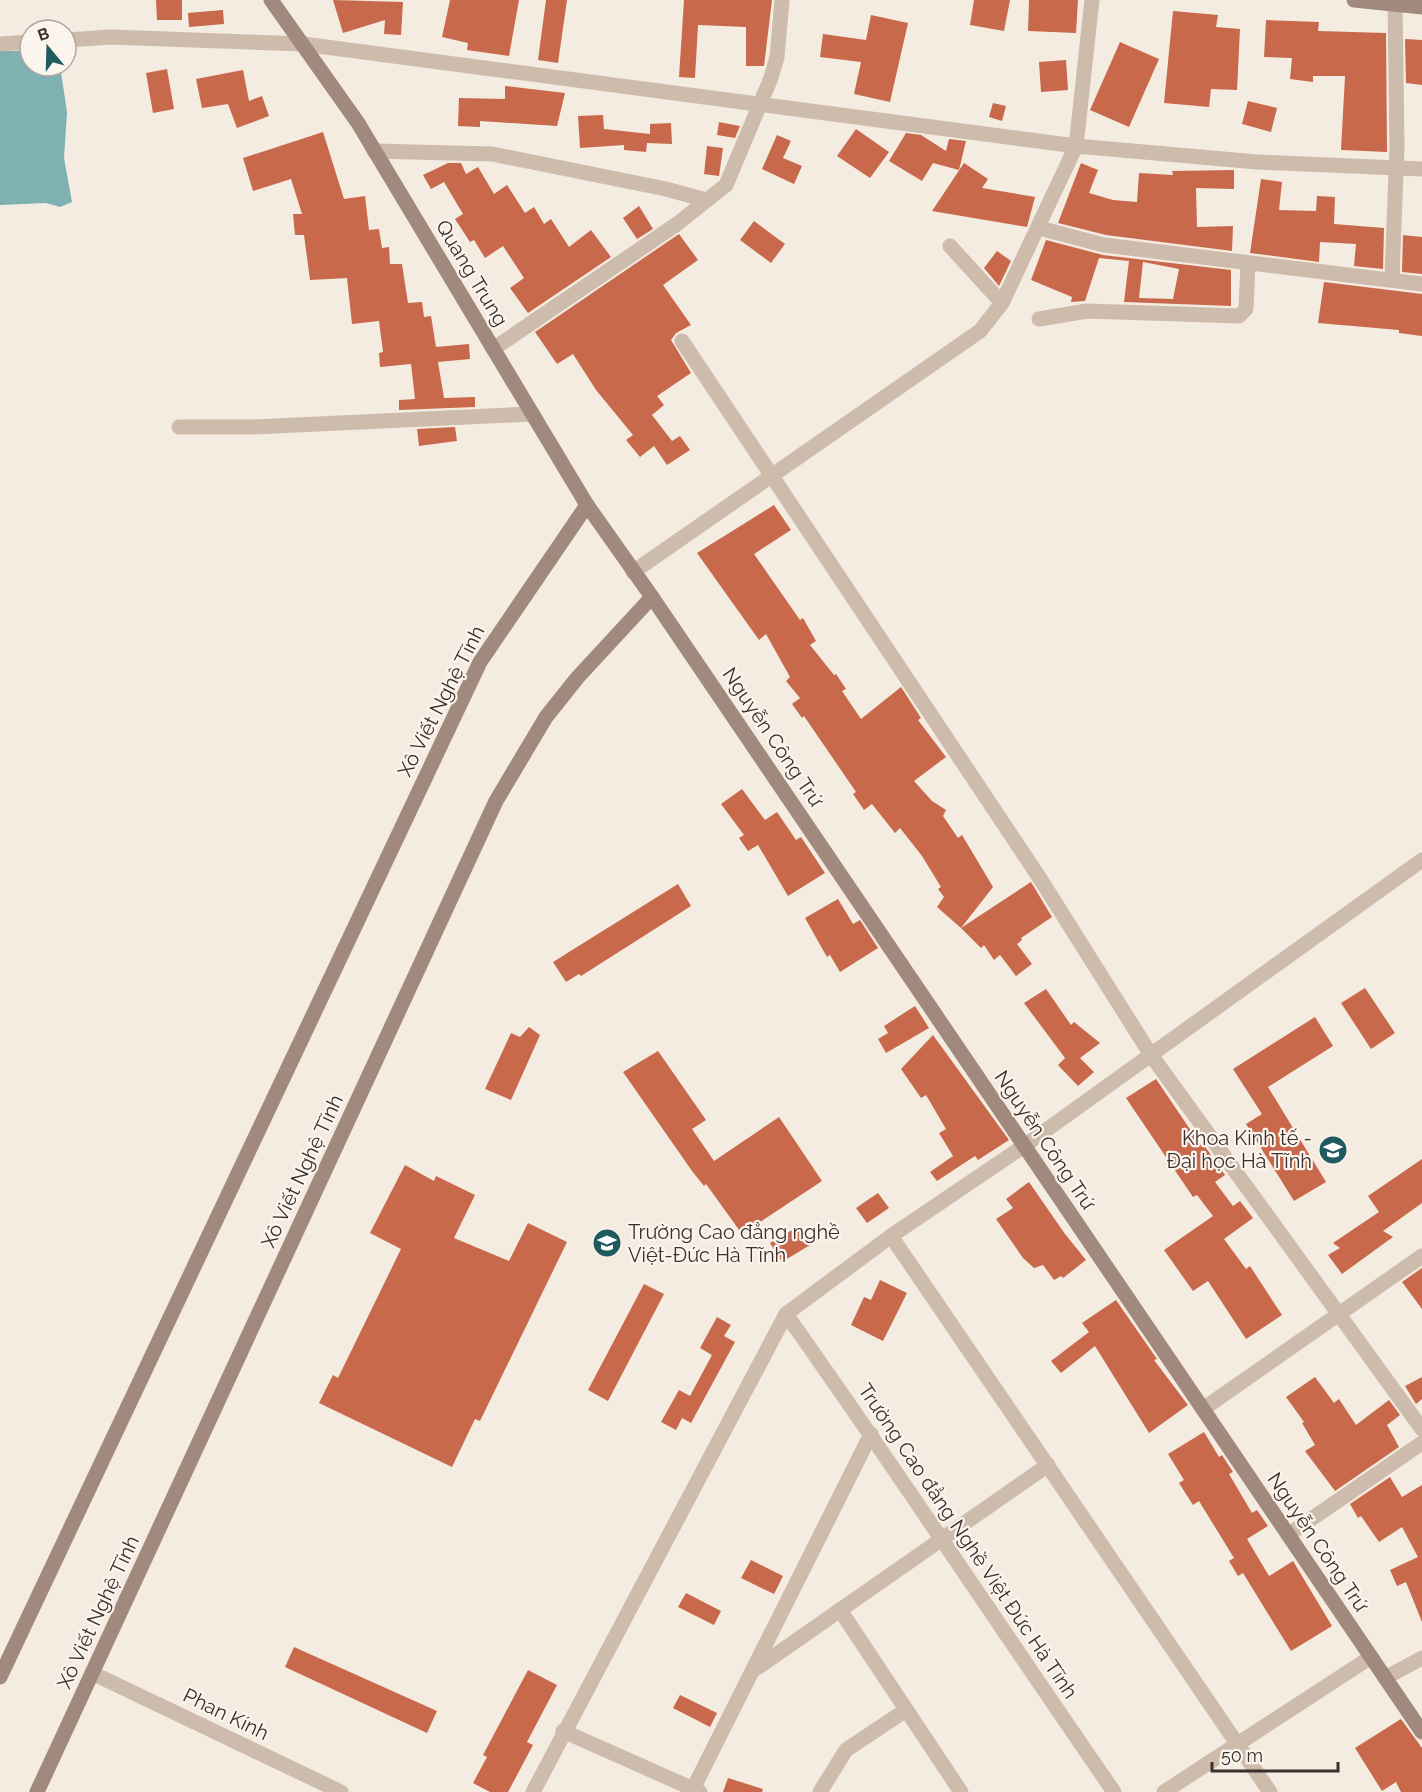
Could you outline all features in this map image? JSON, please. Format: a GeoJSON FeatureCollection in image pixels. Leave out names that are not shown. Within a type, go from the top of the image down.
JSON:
{"type":"FeatureCollection","features":[{"type":"Feature","properties":{"kind":"street","name":"Quang Trung"},"geometry":{"type":"LineString","coordinates":[[271,0],[375,151],[587,505],[633,572]]}},
{"type":"Feature","properties":{"kind":"street"},"geometry":{"type":"LineString","coordinates":[[493,349],[677,224],[722,189],[730,178],[771,78],[777,57],[782,0]]}},
{"type":"Feature","properties":{"kind":"street"},"geometry":{"type":"LineString","coordinates":[[633,572],[980,331],[1002,303],[1076,146],[1092,0]]}},
{"type":"Feature","properties":{"kind":"street"},"geometry":{"type":"LineString","coordinates":[[1354,0],[1395,2],[1422,7]]}},
{"type":"Feature","properties":{"kind":"street"},"geometry":{"type":"LineString","coordinates":[[1392,278],[1397,166],[1395,2]]}},
{"type":"Feature","properties":{"kind":"street"},"geometry":{"type":"LineString","coordinates":[[78,39],[111,37],[303,44],[1076,146],[1257,162],[1397,166],[1422,169]]}},
{"type":"Feature","properties":{"kind":"street"},"geometry":{"type":"LineString","coordinates":[[0,44],[18,43]]}},
{"type":"Feature","properties":{"kind":"street"},"geometry":{"type":"LineString","coordinates":[[375,151],[492,154],[666,189],[706,200]]}},
{"type":"Feature","properties":{"kind":"street"},"geometry":{"type":"LineString","coordinates":[[1039,228],[1104,244],[1248,263],[1392,278],[1422,284]]}},
{"type":"Feature","properties":{"kind":"street"},"geometry":{"type":"LineString","coordinates":[[950,246],[1002,303]]}},
{"type":"Feature","properties":{"kind":"street"},"geometry":{"type":"LineString","coordinates":[[1039,319],[1087,311],[1239,316],[1246,306],[1248,263]]}},
{"type":"Feature","properties":{"kind":"street"},"geometry":{"type":"LineString","coordinates":[[682,341],[1044,885],[1151,1054],[1340,1312],[1422,1429]]}},
{"type":"Feature","properties":{"kind":"street"},"geometry":{"type":"LineString","coordinates":[[179,427],[253,427],[532,414]]}},
{"type":"Feature","properties":{"kind":"street","name":"Xô Viết Nghệ Tĩnh"},"geometry":{"type":"LineString","coordinates":[[0,1677],[480,662],[587,505]]}},
{"type":"Feature","properties":{"kind":"street","name":"Nguyễn Công Trứ"},"geometry":{"type":"LineString","coordinates":[[633,572],[1422,1732]]}},
{"type":"Feature","properties":{"kind":"street","name":"Xô Viết Nghệ Tĩnh"},"geometry":{"type":"LineString","coordinates":[[38,1792],[496,801],[546,717],[578,677],[652,597]]}},
{"type":"Feature","properties":{"kind":"street"},"geometry":{"type":"LineString","coordinates":[[533,1792],[563,1731],[786,1314],[891,1236],[1024,1146],[1422,860]]}},
{"type":"Feature","properties":{"kind":"street"},"geometry":{"type":"LineString","coordinates":[[891,1236],[1270,1792]]}},
{"type":"Feature","properties":{"kind":"street"},"geometry":{"type":"LineString","coordinates":[[1203,1409],[1422,1256]]}},
{"type":"Feature","properties":{"kind":"street","name":"Trường Cao đẳng Nghề Việt Đức Hà Tĩnh"},"geometry":{"type":"LineString","coordinates":[[786,1314],[871,1434],[940,1540],[1114,1792]]}},
{"type":"Feature","properties":{"kind":"street"},"geometry":{"type":"LineString","coordinates":[[563,1731],[696,1790],[871,1434]]}},
{"type":"Feature","properties":{"kind":"street"},"geometry":{"type":"LineString","coordinates":[[1288,1535],[1422,1443]]}},
{"type":"Feature","properties":{"kind":"street"},"geometry":{"type":"LineString","coordinates":[[754,1670],[1048,1466]]}},
{"type":"Feature","properties":{"kind":"street"},"geometry":{"type":"LineString","coordinates":[[840,1610],[961,1792]]}},
{"type":"Feature","properties":{"kind":"street"},"geometry":{"type":"LineString","coordinates":[[1164,1792],[1371,1657]]}},
{"type":"Feature","properties":{"kind":"street"},"geometry":{"type":"LineString","coordinates":[[1385,1678],[1422,1658]]}},
{"type":"Feature","properties":{"kind":"street","name":"Phan Kính"},"geometry":{"type":"LineString","coordinates":[[92,1673],[341,1792]]}},
{"type":"Feature","properties":{"kind":"street"},"geometry":{"type":"LineString","coordinates":[[820,1792],[846,1750],[906,1710]]}},
{"type":"Feature","properties":{"kind":"water"},"geometry":{"type":"Polygon","coordinates":[[[0,51],[18,51],[18,78],[62,78],[67,112],[64,158],[72,202],[60,207],[46,203],[0,205],[0,51]]]}},
{"type":"Feature","properties":{"kind":"building"},"geometry":{"type":"Polygon","coordinates":[[[156,0],[182,0],[182,20],[157,20],[156,0]]]}},
{"type":"Feature","properties":{"kind":"building"},"geometry":{"type":"Polygon","coordinates":[[[333,0],[403,2],[401,35],[384,34],[385,20],[343,33],[333,0]]]}},
{"type":"Feature","properties":{"kind":"building"},"geometry":{"type":"Polygon","coordinates":[[[450,0],[519,0],[509,56],[467,50],[468,43],[442,37],[450,0]]]}},
{"type":"Feature","properties":{"kind":"building"},"geometry":{"type":"Polygon","coordinates":[[[546,0],[567,0],[558,63],[538,60],[546,0]]]}},
{"type":"Feature","properties":{"kind":"building"},"geometry":{"type":"Polygon","coordinates":[[[684,0],[772,0],[764,66],[746,66],[746,27],[698,25],[695,78],[679,77],[684,0]]]}},
{"type":"Feature","properties":{"kind":"building"},"geometry":{"type":"Polygon","coordinates":[[[974,0],[1010,0],[1004,31],[970,25],[974,0]]]}},
{"type":"Feature","properties":{"kind":"building"},"geometry":{"type":"Polygon","coordinates":[[[1029,0],[1078,0],[1076,33],[1028,31],[1029,0]]]}},
{"type":"Feature","properties":{"kind":"building"},"geometry":{"type":"Polygon","coordinates":[[[223,10],[224,24],[189,27],[188,13],[223,10]]]}},
{"type":"Feature","properties":{"kind":"building"},"geometry":{"type":"Polygon","coordinates":[[[1173,11],[1218,15],[1216,27],[1240,29],[1237,90],[1211,89],[1209,107],[1164,103],[1173,11]]]}},
{"type":"Feature","properties":{"kind":"building"},"geometry":{"type":"Polygon","coordinates":[[[871,15],[908,23],[890,102],[854,94],[861,62],[820,57],[823,34],[866,40],[871,15]]]}},
{"type":"Feature","properties":{"kind":"building"},"geometry":{"type":"Polygon","coordinates":[[[1266,20],[1319,22],[1318,31],[1386,33],[1387,152],[1341,150],[1345,76],[1313,76],[1313,82],[1290,79],[1292,58],[1264,57],[1266,20]]]}},
{"type":"Feature","properties":{"kind":"building"},"geometry":{"type":"Polygon","coordinates":[[[1405,39],[1422,40],[1422,85],[1406,83],[1405,39]]]}},
{"type":"Feature","properties":{"kind":"building"},"geometry":{"type":"Polygon","coordinates":[[[1120,42],[1159,59],[1129,127],[1090,110],[1120,42]]]}},
{"type":"Feature","properties":{"kind":"building"},"geometry":{"type":"Polygon","coordinates":[[[1066,60],[1068,90],[1041,92],[1039,62],[1066,60]]]}},
{"type":"Feature","properties":{"kind":"building"},"geometry":{"type":"Polygon","coordinates":[[[167,69],[174,109],[153,113],[146,73],[167,69]]]}},
{"type":"Feature","properties":{"kind":"building"},"geometry":{"type":"Polygon","coordinates":[[[243,70],[249,101],[262,96],[269,116],[237,128],[228,104],[202,108],[196,79],[243,70]]]}},
{"type":"Feature","properties":{"kind":"building"},"geometry":{"type":"Polygon","coordinates":[[[505,86],[565,93],[557,126],[480,121],[480,127],[458,126],[459,98],[505,99],[505,86]]]}},
{"type":"Feature","properties":{"kind":"building"},"geometry":{"type":"Polygon","coordinates":[[[1248,101],[1277,108],[1271,132],[1242,124],[1248,101]]]}},
{"type":"Feature","properties":{"kind":"building"},"geometry":{"type":"Polygon","coordinates":[[[993,103],[1006,106],[1002,121],[989,117],[993,103]]]}},
{"type":"Feature","properties":{"kind":"building"},"geometry":{"type":"Polygon","coordinates":[[[603,115],[604,129],[650,134],[650,124],[671,123],[672,144],[647,143],[646,152],[624,150],[624,145],[580,148],[578,116],[603,115]]]}},
{"type":"Feature","properties":{"kind":"building"},"geometry":{"type":"Polygon","coordinates":[[[719,122],[740,126],[735,138],[717,135],[719,122]]]}},
{"type":"Feature","properties":{"kind":"building"},"geometry":{"type":"Polygon","coordinates":[[[856,129],[889,152],[870,178],[837,156],[856,129]]]}},
{"type":"Feature","properties":{"kind":"building"},"geometry":{"type":"Polygon","coordinates":[[[323,132],[344,199],[365,196],[369,230],[379,229],[382,248],[389,247],[390,264],[402,264],[408,303],[422,302],[424,317],[431,316],[436,347],[469,344],[470,359],[438,362],[444,398],[475,397],[475,407],[399,410],[399,400],[415,399],[411,364],[380,367],[379,353],[383,352],[379,321],[352,324],[347,278],[310,280],[304,235],[295,235],[293,214],[302,214],[291,179],[253,191],[243,158],[323,132]]]}},
{"type":"Feature","properties":{"kind":"building"},"geometry":{"type":"Polygon","coordinates":[[[906,133],[921,135],[946,151],[949,139],[966,141],[959,170],[933,163],[922,181],[889,161],[906,133]]]}},
{"type":"Feature","properties":{"kind":"building"},"geometry":{"type":"Polygon","coordinates":[[[777,135],[791,141],[783,158],[802,166],[794,184],[762,169],[777,135]]]}},
{"type":"Feature","properties":{"kind":"building"},"geometry":{"type":"Polygon","coordinates":[[[707,146],[723,148],[719,176],[704,174],[707,146]]]}},
{"type":"Feature","properties":{"kind":"building"},"geometry":{"type":"Polygon","coordinates":[[[448,163],[461,163],[466,174],[478,167],[494,194],[507,185],[525,213],[534,207],[544,224],[551,219],[569,247],[591,230],[611,257],[528,313],[510,288],[524,278],[503,246],[485,258],[474,240],[470,242],[455,219],[463,214],[444,182],[431,189],[423,175],[448,163]]]}},
{"type":"Feature","properties":{"kind":"building"},"geometry":{"type":"Polygon","coordinates":[[[964,163],[988,179],[982,188],[1035,197],[1027,227],[932,211],[964,163]]]}},
{"type":"Feature","properties":{"kind":"building"},"geometry":{"type":"Polygon","coordinates":[[[1081,163],[1098,170],[1089,193],[1113,200],[1137,202],[1139,173],[1173,175],[1172,171],[1234,170],[1234,189],[1196,188],[1197,227],[1233,226],[1232,251],[1106,235],[1058,223],[1081,163]]]}},
{"type":"Feature","properties":{"kind":"building"},"geometry":{"type":"Polygon","coordinates":[[[1261,179],[1282,182],[1279,210],[1316,211],[1317,196],[1335,197],[1334,224],[1384,228],[1383,269],[1354,266],[1356,244],[1320,242],[1319,262],[1250,253],[1261,179]]]}},
{"type":"Feature","properties":{"kind":"building"},"geometry":{"type":"Polygon","coordinates":[[[639,206],[653,229],[637,239],[623,218],[639,206]]]}},
{"type":"Feature","properties":{"kind":"building"},"geometry":{"type":"Polygon","coordinates":[[[754,221],[785,244],[771,263],[740,240],[754,221]]]}},
{"type":"Feature","properties":{"kind":"building"},"geometry":{"type":"Polygon","coordinates":[[[679,234],[698,260],[663,285],[691,325],[676,333],[671,340],[691,373],[657,396],[664,405],[652,415],[672,441],[680,436],[690,450],[667,465],[654,446],[640,457],[626,440],[633,435],[596,390],[573,354],[557,364],[535,332],[679,234]]]}},
{"type":"Feature","properties":{"kind":"building"},"geometry":{"type":"Polygon","coordinates":[[[1403,235],[1422,237],[1422,274],[1402,272],[1403,235]]]}},
{"type":"Feature","properties":{"kind":"building"},"geometry":{"type":"Polygon","coordinates":[[[1046,240],[1103,255],[1231,270],[1231,306],[1124,302],[1129,261],[1099,258],[1085,301],[1071,302],[1072,297],[1031,280],[1046,240]],[[1143,262],[1139,298],[1173,299],[1179,269],[1143,262]]]}},
{"type":"Feature","properties":{"kind":"building"},"geometry":{"type":"Polygon","coordinates":[[[997,251],[1011,261],[999,286],[984,268],[997,251]]]}},
{"type":"Feature","properties":{"kind":"building"},"geometry":{"type":"Polygon","coordinates":[[[1324,282],[1422,294],[1422,336],[1399,333],[1399,330],[1318,323],[1324,282]]]}},
{"type":"Feature","properties":{"kind":"building"},"geometry":{"type":"Polygon","coordinates":[[[455,427],[457,441],[419,446],[417,429],[455,427]]]}},
{"type":"Feature","properties":{"kind":"building"},"geometry":{"type":"Polygon","coordinates":[[[774,505],[791,530],[754,554],[800,620],[803,618],[816,641],[810,645],[834,675],[836,674],[846,689],[842,691],[861,719],[901,687],[921,718],[918,720],[946,757],[914,781],[932,801],[946,810],[943,816],[958,838],[962,835],[993,887],[961,928],[937,907],[944,897],[938,889],[941,887],[922,856],[900,828],[895,833],[872,804],[864,810],[853,794],[856,792],[804,716],[802,718],[792,704],[800,698],[786,681],[790,677],[766,634],[759,640],[697,553],[774,505]]]}},
{"type":"Feature","properties":{"kind":"building"},"geometry":{"type":"Polygon","coordinates":[[[742,789],[765,820],[777,812],[796,840],[801,837],[825,873],[788,896],[758,845],[748,851],[739,838],[744,835],[721,804],[742,789]]]}},
{"type":"Feature","properties":{"kind":"building"},"geometry":{"type":"Polygon","coordinates":[[[1031,882],[1052,917],[1021,938],[1022,940],[1017,944],[1032,964],[1016,976],[1000,955],[994,960],[984,945],[981,948],[961,928],[1031,882]]]}},
{"type":"Feature","properties":{"kind":"building"},"geometry":{"type":"Polygon","coordinates":[[[678,884],[691,906],[581,976],[579,974],[566,982],[553,962],[678,884]]]}},
{"type":"Feature","properties":{"kind":"building"},"geometry":{"type":"Polygon","coordinates":[[[838,899],[853,924],[860,920],[878,948],[840,972],[830,955],[827,957],[805,918],[838,899]]]}},
{"type":"Feature","properties":{"kind":"building"},"geometry":{"type":"Polygon","coordinates":[[[1365,988],[1395,1033],[1371,1049],[1341,1003],[1365,988]]]}},
{"type":"Feature","properties":{"kind":"building"},"geometry":{"type":"Polygon","coordinates":[[[1046,989],[1071,1025],[1074,1022],[1100,1043],[1080,1058],[1094,1072],[1078,1086],[1058,1065],[1065,1058],[1024,1003],[1046,989]]]}},
{"type":"Feature","properties":{"kind":"building"},"geometry":{"type":"Polygon","coordinates":[[[915,1006],[929,1028],[886,1053],[878,1039],[888,1033],[884,1026],[915,1006]]]}},
{"type":"Feature","properties":{"kind":"building"},"geometry":{"type":"Polygon","coordinates":[[[1315,1017],[1333,1046],[1268,1087],[1326,1182],[1294,1201],[1246,1124],[1262,1114],[1233,1069],[1315,1017]]]}},
{"type":"Feature","properties":{"kind":"building"},"geometry":{"type":"Polygon","coordinates":[[[529,1027],[540,1035],[511,1100],[485,1089],[511,1033],[520,1037],[529,1027]]]}},
{"type":"Feature","properties":{"kind":"building"},"geometry":{"type":"Polygon","coordinates":[[[933,1035],[1009,1140],[978,1160],[975,1156],[937,1181],[930,1172],[953,1156],[939,1133],[946,1129],[926,1095],[921,1098],[901,1069],[933,1035]]]}},
{"type":"Feature","properties":{"kind":"building"},"geometry":{"type":"Polygon","coordinates":[[[658,1051],[706,1120],[692,1129],[714,1161],[779,1117],[822,1181],[742,1234],[706,1184],[704,1186],[692,1171],[623,1072],[658,1051]]]}},
{"type":"Feature","properties":{"kind":"building"},"geometry":{"type":"Polygon","coordinates":[[[1156,1079],[1202,1147],[1204,1145],[1225,1175],[1215,1182],[1233,1206],[1240,1201],[1253,1218],[1224,1239],[1246,1269],[1250,1266],[1282,1315],[1246,1339],[1208,1281],[1193,1291],[1164,1250],[1213,1216],[1197,1195],[1193,1197],[1126,1098],[1156,1079]]]}},
{"type":"Feature","properties":{"kind":"building"},"geometry":{"type":"Polygon","coordinates":[[[1422,1159],[1422,1203],[1383,1231],[1393,1237],[1342,1274],[1328,1255],[1340,1248],[1333,1243],[1379,1212],[1368,1196],[1422,1159]]]}},
{"type":"Feature","properties":{"kind":"building"},"geometry":{"type":"Polygon","coordinates":[[[405,1165],[434,1181],[436,1176],[475,1195],[454,1238],[509,1261],[528,1223],[567,1242],[480,1421],[475,1419],[452,1467],[319,1403],[333,1375],[338,1378],[401,1249],[370,1233],[405,1165]]]}},
{"type":"Feature","properties":{"kind":"building"},"geometry":{"type":"Polygon","coordinates":[[[1029,1182],[1086,1260],[1063,1278],[1061,1276],[1054,1280],[1043,1265],[1034,1268],[1023,1258],[996,1219],[1013,1208],[1006,1199],[1029,1182]]]}},
{"type":"Feature","properties":{"kind":"building"},"geometry":{"type":"Polygon","coordinates":[[[878,1193],[889,1208],[867,1223],[856,1208],[878,1193]]]}},
{"type":"Feature","properties":{"kind":"building"},"geometry":{"type":"Polygon","coordinates":[[[799,1226],[810,1245],[782,1262],[770,1243],[799,1226]]]}},
{"type":"Feature","properties":{"kind":"building"},"geometry":{"type":"Polygon","coordinates":[[[1422,1268],[1422,1309],[1402,1282],[1422,1268]]]}},
{"type":"Feature","properties":{"kind":"building"},"geometry":{"type":"Polygon","coordinates":[[[880,1280],[907,1293],[883,1341],[851,1325],[864,1297],[871,1300],[880,1280]]]}},
{"type":"Feature","properties":{"kind":"building"},"geometry":{"type":"Polygon","coordinates":[[[644,1284],[664,1294],[608,1401],[588,1390],[644,1284]]]}},
{"type":"Feature","properties":{"kind":"building"},"geometry":{"type":"Polygon","coordinates":[[[1116,1300],[1157,1359],[1154,1360],[1188,1405],[1149,1433],[1095,1346],[1061,1373],[1051,1361],[1089,1332],[1082,1323],[1116,1300]]]}},
{"type":"Feature","properties":{"kind":"building"},"geometry":{"type":"Polygon","coordinates":[[[717,1317],[731,1325],[724,1336],[735,1342],[691,1423],[682,1418],[676,1430],[661,1422],[679,1390],[690,1396],[712,1355],[700,1348],[717,1317]]]}},
{"type":"Feature","properties":{"kind":"building"},"geometry":{"type":"Polygon","coordinates":[[[1315,1377],[1334,1403],[1339,1399],[1356,1425],[1389,1400],[1400,1415],[1387,1425],[1399,1447],[1335,1491],[1305,1451],[1315,1445],[1302,1423],[1304,1422],[1286,1397],[1315,1377]]]}},
{"type":"Feature","properties":{"kind":"building"},"geometry":{"type":"Polygon","coordinates":[[[1422,1377],[1422,1399],[1416,1404],[1405,1386],[1422,1377]]]}},
{"type":"Feature","properties":{"kind":"building"},"geometry":{"type":"Polygon","coordinates":[[[1204,1432],[1219,1457],[1222,1455],[1233,1472],[1229,1474],[1252,1513],[1257,1510],[1268,1526],[1247,1539],[1269,1576],[1293,1561],[1332,1626],[1291,1651],[1243,1573],[1238,1576],[1229,1561],[1234,1558],[1199,1501],[1193,1505],[1179,1483],[1184,1480],[1168,1454],[1204,1432]]]}},
{"type":"Feature","properties":{"kind":"building"},"geometry":{"type":"Polygon","coordinates":[[[1390,1477],[1402,1497],[1422,1485],[1422,1622],[1406,1582],[1397,1586],[1390,1570],[1418,1557],[1402,1527],[1379,1542],[1361,1516],[1358,1518],[1350,1504],[1390,1477]]]}},
{"type":"Feature","properties":{"kind":"building"},"geometry":{"type":"Polygon","coordinates":[[[751,1560],[783,1576],[774,1594],[741,1578],[751,1560]]]}},
{"type":"Feature","properties":{"kind":"building"},"geometry":{"type":"Polygon","coordinates":[[[686,1593],[721,1611],[714,1625],[678,1607],[686,1593]]]}},
{"type":"Feature","properties":{"kind":"building"},"geometry":{"type":"Polygon","coordinates":[[[294,1647],[437,1711],[427,1733],[285,1667],[294,1647]]]}},
{"type":"Feature","properties":{"kind":"building"},"geometry":{"type":"Polygon","coordinates":[[[528,1670],[557,1685],[527,1742],[533,1745],[508,1792],[490,1792],[473,1783],[487,1757],[483,1755],[528,1670]]]}},
{"type":"Feature","properties":{"kind":"building"},"geometry":{"type":"Polygon","coordinates":[[[680,1695],[717,1713],[710,1727],[673,1708],[680,1695]]]}},
{"type":"Feature","properties":{"kind":"building"},"geometry":{"type":"Polygon","coordinates":[[[1401,1719],[1422,1748],[1422,1792],[1401,1792],[1396,1782],[1382,1791],[1355,1748],[1401,1719]]]}},
{"type":"Feature","properties":{"kind":"building"},"geometry":{"type":"Polygon","coordinates":[[[728,1778],[763,1789],[762,1792],[723,1792],[728,1778]]]}},
{"type":"Feature","properties":{"kind":"place","name":"Khoa Kinh tế - Đại học Hà Tĩnh"},"geometry":{"type":"Point","coordinates":[1333,1150]}},
{"type":"Feature","properties":{"kind":"place","name":"Trường Cao đẳng nghề Việt-Đức Hà Tĩnh"},"geometry":{"type":"Point","coordinates":[607,1243]}}]}
